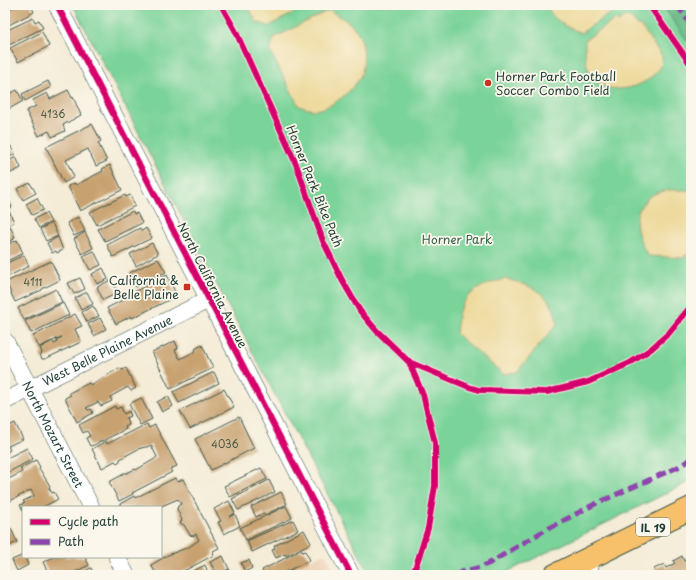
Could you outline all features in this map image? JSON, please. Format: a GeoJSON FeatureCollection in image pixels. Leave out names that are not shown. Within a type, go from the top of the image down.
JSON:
{"type":"FeatureCollection","features":[{"type":"Feature","properties":{"kind":"main road","name":"IL 19"},"geometry":{"type":"LineString","coordinates":[[555,575],[588,568],[691,508]]}},
{"type":"Feature","properties":{"kind":"street","name":"North California Avenue"},"geometry":{"type":"LineString","coordinates":[[56,5],[351,575]]}},
{"type":"Feature","properties":{"kind":"street","name":"West Belle Plaine Avenue"},"geometry":{"type":"LineString","coordinates":[[5,401],[208,300]]}},
{"type":"Feature","properties":{"kind":"street","name":"North Mozart Street"},"geometry":{"type":"LineString","coordinates":[[5,340],[90,506]]}},
{"type":"Feature","properties":{"kind":"street"},"geometry":{"type":"LineString","coordinates":[[118,558],[126,575]]}},
{"type":"Feature","properties":{"kind":"shaded area"},"geometry":{"type":"Polygon","coordinates":[[[325,553],[336,575],[280,575],[325,553]]]}},
{"type":"Feature","properties":{"kind":"green space","name":"Horner Park"},"geometry":{"type":"Polygon","coordinates":[[[73,5],[691,5],[691,481],[501,575],[370,575],[217,285],[73,5]]]}},
{"type":"Feature","properties":{"kind":"green space"},"geometry":{"type":"Polygon","coordinates":[[[662,5],[691,5],[691,46],[662,5]]]}},
{"type":"Feature","properties":{"kind":"sand"},"geometry":{"type":"Polygon","coordinates":[[[248,5],[309,5],[269,26],[256,22],[248,5]]]}},
{"type":"Feature","properties":{"kind":"sand"},"geometry":{"type":"Polygon","coordinates":[[[547,5],[618,5],[611,10],[612,12],[581,33],[566,26],[557,19],[549,11],[547,5]]]}},
{"type":"Feature","properties":{"kind":"sand"},"geometry":{"type":"Polygon","coordinates":[[[329,10],[347,21],[359,34],[364,53],[362,72],[357,82],[343,97],[325,108],[317,110],[309,109],[299,106],[270,51],[274,38],[329,10]]]}},
{"type":"Feature","properties":{"kind":"sand"},"geometry":{"type":"Polygon","coordinates":[[[625,17],[631,18],[638,26],[640,25],[662,56],[662,64],[654,74],[639,85],[623,89],[614,89],[600,84],[589,71],[586,60],[585,40],[616,19],[618,22],[625,17]]]}},
{"type":"Feature","properties":{"kind":"sand"},"geometry":{"type":"Polygon","coordinates":[[[670,190],[687,190],[691,192],[691,256],[685,255],[685,258],[648,256],[640,240],[636,224],[637,216],[644,202],[654,194],[670,190]]]}},
{"type":"Feature","properties":{"kind":"sand"},"geometry":{"type":"Polygon","coordinates":[[[506,279],[533,288],[547,299],[552,306],[557,324],[517,372],[503,374],[456,334],[458,315],[465,300],[483,286],[506,279]]]}},
{"type":"Feature","properties":{"kind":"building"},"geometry":{"type":"Polygon","coordinates":[[[18,5],[31,5],[34,12],[5,27],[5,11],[18,5]]]}},
{"type":"Feature","properties":{"kind":"building"},"geometry":{"type":"Polygon","coordinates":[[[33,18],[35,22],[39,20],[43,28],[7,46],[5,42],[5,31],[33,18]]]}},
{"type":"Feature","properties":{"kind":"building"},"geometry":{"type":"Polygon","coordinates":[[[42,32],[49,46],[18,62],[10,48],[42,32]]]}},
{"type":"Feature","properties":{"kind":"building"},"geometry":{"type":"Polygon","coordinates":[[[48,81],[51,87],[25,101],[22,94],[48,81]]]}},
{"type":"Feature","properties":{"kind":"building"},"geometry":{"type":"Polygon","coordinates":[[[17,90],[23,101],[7,110],[5,107],[5,96],[17,90]]]}},
{"type":"Feature","properties":{"kind":"building"},"geometry":{"type":"Polygon","coordinates":[[[68,90],[72,98],[73,97],[81,115],[63,125],[65,131],[52,137],[49,131],[39,136],[26,111],[36,106],[33,100],[47,93],[50,99],[68,90]]]}},
{"type":"Feature","properties":{"kind":"building"},"geometry":{"type":"Polygon","coordinates":[[[92,124],[101,141],[98,143],[107,161],[96,166],[88,149],[66,160],[74,177],[64,183],[46,147],[92,124]]]}},
{"type":"Feature","properties":{"kind":"building"},"geometry":{"type":"Polygon","coordinates":[[[9,143],[15,154],[5,159],[5,145],[9,143]]]}},
{"type":"Feature","properties":{"kind":"building"},"geometry":{"type":"Polygon","coordinates":[[[16,157],[21,168],[5,176],[5,163],[16,157]]]}},
{"type":"Feature","properties":{"kind":"building"},"geometry":{"type":"Polygon","coordinates":[[[110,165],[122,190],[80,211],[68,186],[75,183],[76,185],[103,171],[102,169],[110,165]]]}},
{"type":"Feature","properties":{"kind":"building"},"geometry":{"type":"Polygon","coordinates":[[[30,183],[36,193],[23,200],[17,189],[30,183]]]}},
{"type":"Feature","properties":{"kind":"building"},"geometry":{"type":"Polygon","coordinates":[[[6,195],[12,207],[5,210],[5,196],[6,195]]]}},
{"type":"Feature","properties":{"kind":"building"},"geometry":{"type":"Polygon","coordinates":[[[125,195],[126,197],[130,195],[135,206],[97,225],[90,212],[125,195]]]}},
{"type":"Feature","properties":{"kind":"building"},"geometry":{"type":"Polygon","coordinates":[[[37,198],[43,210],[32,215],[26,204],[37,198]]]}},
{"type":"Feature","properties":{"kind":"building"},"geometry":{"type":"Polygon","coordinates":[[[9,211],[14,222],[5,227],[5,213],[9,211]]]}},
{"type":"Feature","properties":{"kind":"building"},"geometry":{"type":"Polygon","coordinates":[[[133,211],[134,214],[137,213],[142,223],[105,241],[98,229],[133,211]]]}},
{"type":"Feature","properties":{"kind":"building"},"geometry":{"type":"Polygon","coordinates":[[[46,213],[51,222],[39,228],[34,219],[46,213]]]}},
{"type":"Feature","properties":{"kind":"building"},"geometry":{"type":"Polygon","coordinates":[[[78,217],[85,231],[74,236],[67,223],[78,217]]]}},
{"type":"Feature","properties":{"kind":"building"},"geometry":{"type":"Polygon","coordinates":[[[52,223],[58,236],[46,241],[40,229],[52,223]]]}},
{"type":"Feature","properties":{"kind":"building"},"geometry":{"type":"Polygon","coordinates":[[[10,226],[15,237],[7,243],[6,241],[5,242],[5,229],[10,226]]]}},
{"type":"Feature","properties":{"kind":"building"},"geometry":{"type":"Polygon","coordinates":[[[140,228],[142,231],[146,228],[152,238],[113,257],[107,245],[140,228]]]}},
{"type":"Feature","properties":{"kind":"building"},"geometry":{"type":"Polygon","coordinates":[[[85,232],[93,248],[82,254],[74,239],[85,232]]]}},
{"type":"Feature","properties":{"kind":"building"},"geometry":{"type":"Polygon","coordinates":[[[58,237],[63,250],[57,253],[56,251],[52,253],[47,243],[58,237]]]}},
{"type":"Feature","properties":{"kind":"building"},"geometry":{"type":"Polygon","coordinates":[[[17,240],[23,253],[5,262],[5,246],[17,240]]]}},
{"type":"Feature","properties":{"kind":"building"},"geometry":{"type":"Polygon","coordinates":[[[152,243],[158,254],[136,266],[130,254],[152,243]]]}},
{"type":"Feature","properties":{"kind":"building"},"geometry":{"type":"Polygon","coordinates":[[[94,251],[101,265],[90,270],[83,256],[94,251]]]}},
{"type":"Feature","properties":{"kind":"building"},"geometry":{"type":"Polygon","coordinates":[[[24,255],[29,266],[5,278],[5,264],[24,255]]]}},
{"type":"Feature","properties":{"kind":"building"},"geometry":{"type":"Polygon","coordinates":[[[158,259],[166,272],[136,287],[129,273],[158,259]]]}},
{"type":"Feature","properties":{"kind":"building"},"geometry":{"type":"Polygon","coordinates":[[[51,261],[60,280],[15,302],[6,282],[51,261]]]}},
{"type":"Feature","properties":{"kind":"building"},"geometry":{"type":"Polygon","coordinates":[[[103,268],[108,279],[97,284],[92,274],[103,268]]]}},
{"type":"Feature","properties":{"kind":"building"},"geometry":{"type":"Polygon","coordinates":[[[167,275],[177,296],[132,318],[131,316],[116,324],[107,308],[123,300],[122,298],[167,275]]]}},
{"type":"Feature","properties":{"kind":"building"},"geometry":{"type":"Polygon","coordinates":[[[80,278],[85,289],[74,294],[68,283],[80,278]]]}},
{"type":"Feature","properties":{"kind":"building"},"geometry":{"type":"Polygon","coordinates":[[[111,280],[118,293],[103,300],[97,287],[111,280]]]}},
{"type":"Feature","properties":{"kind":"building"},"geometry":{"type":"Polygon","coordinates":[[[56,289],[62,302],[24,320],[18,308],[56,289]]]}},
{"type":"Feature","properties":{"kind":"building"},"geometry":{"type":"Polygon","coordinates":[[[87,292],[93,304],[81,310],[75,298],[87,292]]]}},
{"type":"Feature","properties":{"kind":"building"},"geometry":{"type":"Polygon","coordinates":[[[63,303],[69,315],[31,333],[25,321],[63,303]]]}},
{"type":"Feature","properties":{"kind":"building"},"geometry":{"type":"Polygon","coordinates":[[[93,306],[99,316],[87,322],[82,312],[93,306]]]}},
{"type":"Feature","properties":{"kind":"building"},"geometry":{"type":"Polygon","coordinates":[[[75,314],[82,326],[75,329],[81,342],[42,359],[40,355],[42,353],[40,348],[50,342],[39,347],[33,336],[75,314]],[[56,339],[52,341],[54,344],[58,342],[56,339]]]}},
{"type":"Feature","properties":{"kind":"building"},"geometry":{"type":"Polygon","coordinates":[[[100,318],[106,329],[94,336],[88,324],[100,318]]]}},
{"type":"Feature","properties":{"kind":"building"},"geometry":{"type":"Polygon","coordinates":[[[175,341],[178,348],[175,350],[180,359],[196,351],[195,349],[202,345],[213,368],[170,389],[152,352],[175,341]]]}},
{"type":"Feature","properties":{"kind":"building"},"geometry":{"type":"Polygon","coordinates":[[[119,368],[123,370],[126,368],[136,388],[131,391],[128,387],[110,397],[112,401],[101,406],[98,402],[86,408],[88,410],[91,409],[93,413],[77,422],[65,398],[71,395],[69,393],[89,383],[91,385],[119,368]]]}},
{"type":"Feature","properties":{"kind":"building"},"geometry":{"type":"Polygon","coordinates":[[[214,372],[219,383],[179,403],[173,392],[214,372]]]}},
{"type":"Feature","properties":{"kind":"building"},"geometry":{"type":"Polygon","coordinates":[[[224,389],[234,407],[190,429],[180,411],[224,389]]]}},
{"type":"Feature","properties":{"kind":"building"},"geometry":{"type":"Polygon","coordinates":[[[168,396],[173,406],[162,412],[157,402],[168,396]]]}},
{"type":"Feature","properties":{"kind":"building"},"geometry":{"type":"Polygon","coordinates":[[[141,398],[152,419],[140,425],[129,404],[141,398]]]}},
{"type":"Feature","properties":{"kind":"building"},"geometry":{"type":"Polygon","coordinates":[[[115,406],[116,409],[121,407],[124,414],[129,411],[131,416],[126,418],[129,425],[125,427],[126,429],[90,446],[86,438],[90,436],[87,431],[83,433],[79,425],[115,406]]]}},
{"type":"Feature","properties":{"kind":"building"},"geometry":{"type":"Polygon","coordinates":[[[239,417],[254,448],[211,470],[195,439],[239,417]]]}},
{"type":"Feature","properties":{"kind":"building"},"geometry":{"type":"Polygon","coordinates":[[[15,423],[23,439],[8,446],[10,450],[5,453],[5,428],[15,423]]]}},
{"type":"Feature","properties":{"kind":"building"},"geometry":{"type":"Polygon","coordinates":[[[147,424],[149,428],[155,425],[177,466],[170,469],[172,472],[119,501],[109,482],[123,473],[136,470],[157,457],[151,445],[138,449],[120,459],[117,463],[115,461],[102,468],[92,449],[106,441],[107,444],[147,424]]]}},
{"type":"Feature","properties":{"kind":"building"},"geometry":{"type":"Polygon","coordinates":[[[27,448],[33,459],[5,474],[5,459],[27,448]]]}},
{"type":"Feature","properties":{"kind":"building"},"geometry":{"type":"Polygon","coordinates":[[[36,460],[50,486],[49,488],[52,493],[54,492],[58,499],[45,506],[22,506],[22,509],[20,505],[25,503],[23,501],[34,496],[31,490],[10,501],[5,490],[5,481],[22,472],[20,468],[36,460]]]}},
{"type":"Feature","properties":{"kind":"building"},"geometry":{"type":"Polygon","coordinates":[[[261,468],[267,479],[230,497],[224,486],[261,468]]]}},
{"type":"Feature","properties":{"kind":"building"},"geometry":{"type":"Polygon","coordinates":[[[175,478],[177,482],[183,479],[219,548],[213,551],[214,555],[176,575],[157,575],[151,565],[168,555],[189,547],[199,540],[196,534],[193,536],[190,535],[184,525],[180,523],[182,520],[177,509],[181,504],[178,499],[161,506],[121,506],[120,504],[134,496],[135,498],[175,478]]]}},
{"type":"Feature","properties":{"kind":"building"},"geometry":{"type":"Polygon","coordinates":[[[269,480],[275,492],[238,510],[232,499],[269,480]]]}},
{"type":"Feature","properties":{"kind":"building"},"geometry":{"type":"Polygon","coordinates":[[[281,492],[287,504],[265,515],[264,513],[256,517],[251,507],[281,492]]]}},
{"type":"Feature","properties":{"kind":"building"},"geometry":{"type":"Polygon","coordinates":[[[229,501],[235,513],[229,517],[235,514],[240,526],[224,534],[218,522],[221,521],[214,509],[229,501]]]}},
{"type":"Feature","properties":{"kind":"building"},"geometry":{"type":"Polygon","coordinates":[[[286,506],[292,518],[246,540],[240,528],[286,506]]]}},
{"type":"Feature","properties":{"kind":"building"},"geometry":{"type":"Polygon","coordinates":[[[293,520],[298,530],[252,552],[247,541],[293,520]]]}},
{"type":"Feature","properties":{"kind":"building"},"geometry":{"type":"Polygon","coordinates":[[[11,528],[17,542],[5,548],[5,531],[11,528]]]}},
{"type":"Feature","properties":{"kind":"building"},"geometry":{"type":"Polygon","coordinates":[[[304,530],[311,543],[286,556],[285,554],[276,558],[272,550],[275,549],[274,546],[304,530]]]}},
{"type":"Feature","properties":{"kind":"building"},"geometry":{"type":"Polygon","coordinates":[[[301,550],[302,552],[305,551],[310,560],[279,575],[264,575],[262,570],[301,550]]]}},
{"type":"Feature","properties":{"kind":"building"},"geometry":{"type":"Polygon","coordinates":[[[22,555],[22,558],[25,558],[28,565],[17,571],[12,560],[22,555]]]}},
{"type":"Feature","properties":{"kind":"building"},"geometry":{"type":"Polygon","coordinates":[[[223,556],[232,575],[217,575],[210,562],[223,556]]]}},
{"type":"Feature","properties":{"kind":"building"},"geometry":{"type":"Polygon","coordinates":[[[682,556],[684,561],[691,557],[691,570],[680,575],[651,575],[656,573],[654,569],[664,564],[666,568],[675,563],[673,561],[682,556]]]}},
{"type":"Feature","properties":{"kind":"building"},"geometry":{"type":"Polygon","coordinates":[[[52,558],[86,558],[89,565],[69,575],[49,575],[43,562],[52,558]]]}},
{"type":"Feature","properties":{"kind":"building"},"geometry":{"type":"Polygon","coordinates":[[[249,560],[252,568],[245,572],[241,563],[249,560]]]}},
{"type":"Feature","properties":{"kind":"building"},"geometry":{"type":"Polygon","coordinates":[[[205,565],[208,572],[206,573],[207,575],[185,575],[205,565]]]}},
{"type":"Feature","properties":{"kind":"building"},"geometry":{"type":"Polygon","coordinates":[[[91,568],[94,574],[96,573],[97,575],[78,575],[91,568]]]}},
{"type":"Feature","properties":{"kind":"building"},"geometry":{"type":"Polygon","coordinates":[[[293,570],[296,575],[284,575],[293,570]]]}},
{"type":"Feature","properties":{"kind":"marked path"},"geometry":{"type":"LineString","coordinates":[[677,5],[691,25]]}},
{"type":"Feature","properties":{"kind":"marked path"},"geometry":{"type":"LineString","coordinates":[[455,575],[488,564],[540,533],[595,504],[678,467],[691,459]]}},
{"type":"Feature","properties":{"kind":"cycle path"},"geometry":{"type":"LineString","coordinates":[[57,5],[351,575]]}},
{"type":"Feature","properties":{"kind":"cycle path","name":"Horner Park Bike Path"},"geometry":{"type":"LineString","coordinates":[[221,5],[235,30],[296,164],[323,241],[342,280],[360,311],[376,330],[409,362],[479,390],[547,392],[588,382],[630,363],[651,349],[669,333],[691,306]]}},
{"type":"Feature","properties":{"kind":"cycle path"},"geometry":{"type":"LineString","coordinates":[[649,5],[691,65]]}},
{"type":"Feature","properties":{"kind":"cycle path"},"geometry":{"type":"LineString","coordinates":[[409,362],[423,395],[435,443],[435,486],[428,528],[413,575]]}},
{"type":"Feature","properties":{"kind":"place","name":"Horner Park Football Soccer Combo Field"},"geometry":{"type":"Point","coordinates":[488,83]}},
{"type":"Feature","properties":{"kind":"place","name":"California & Belle Plaine"},"geometry":{"type":"Point","coordinates":[187,287]}}]}
